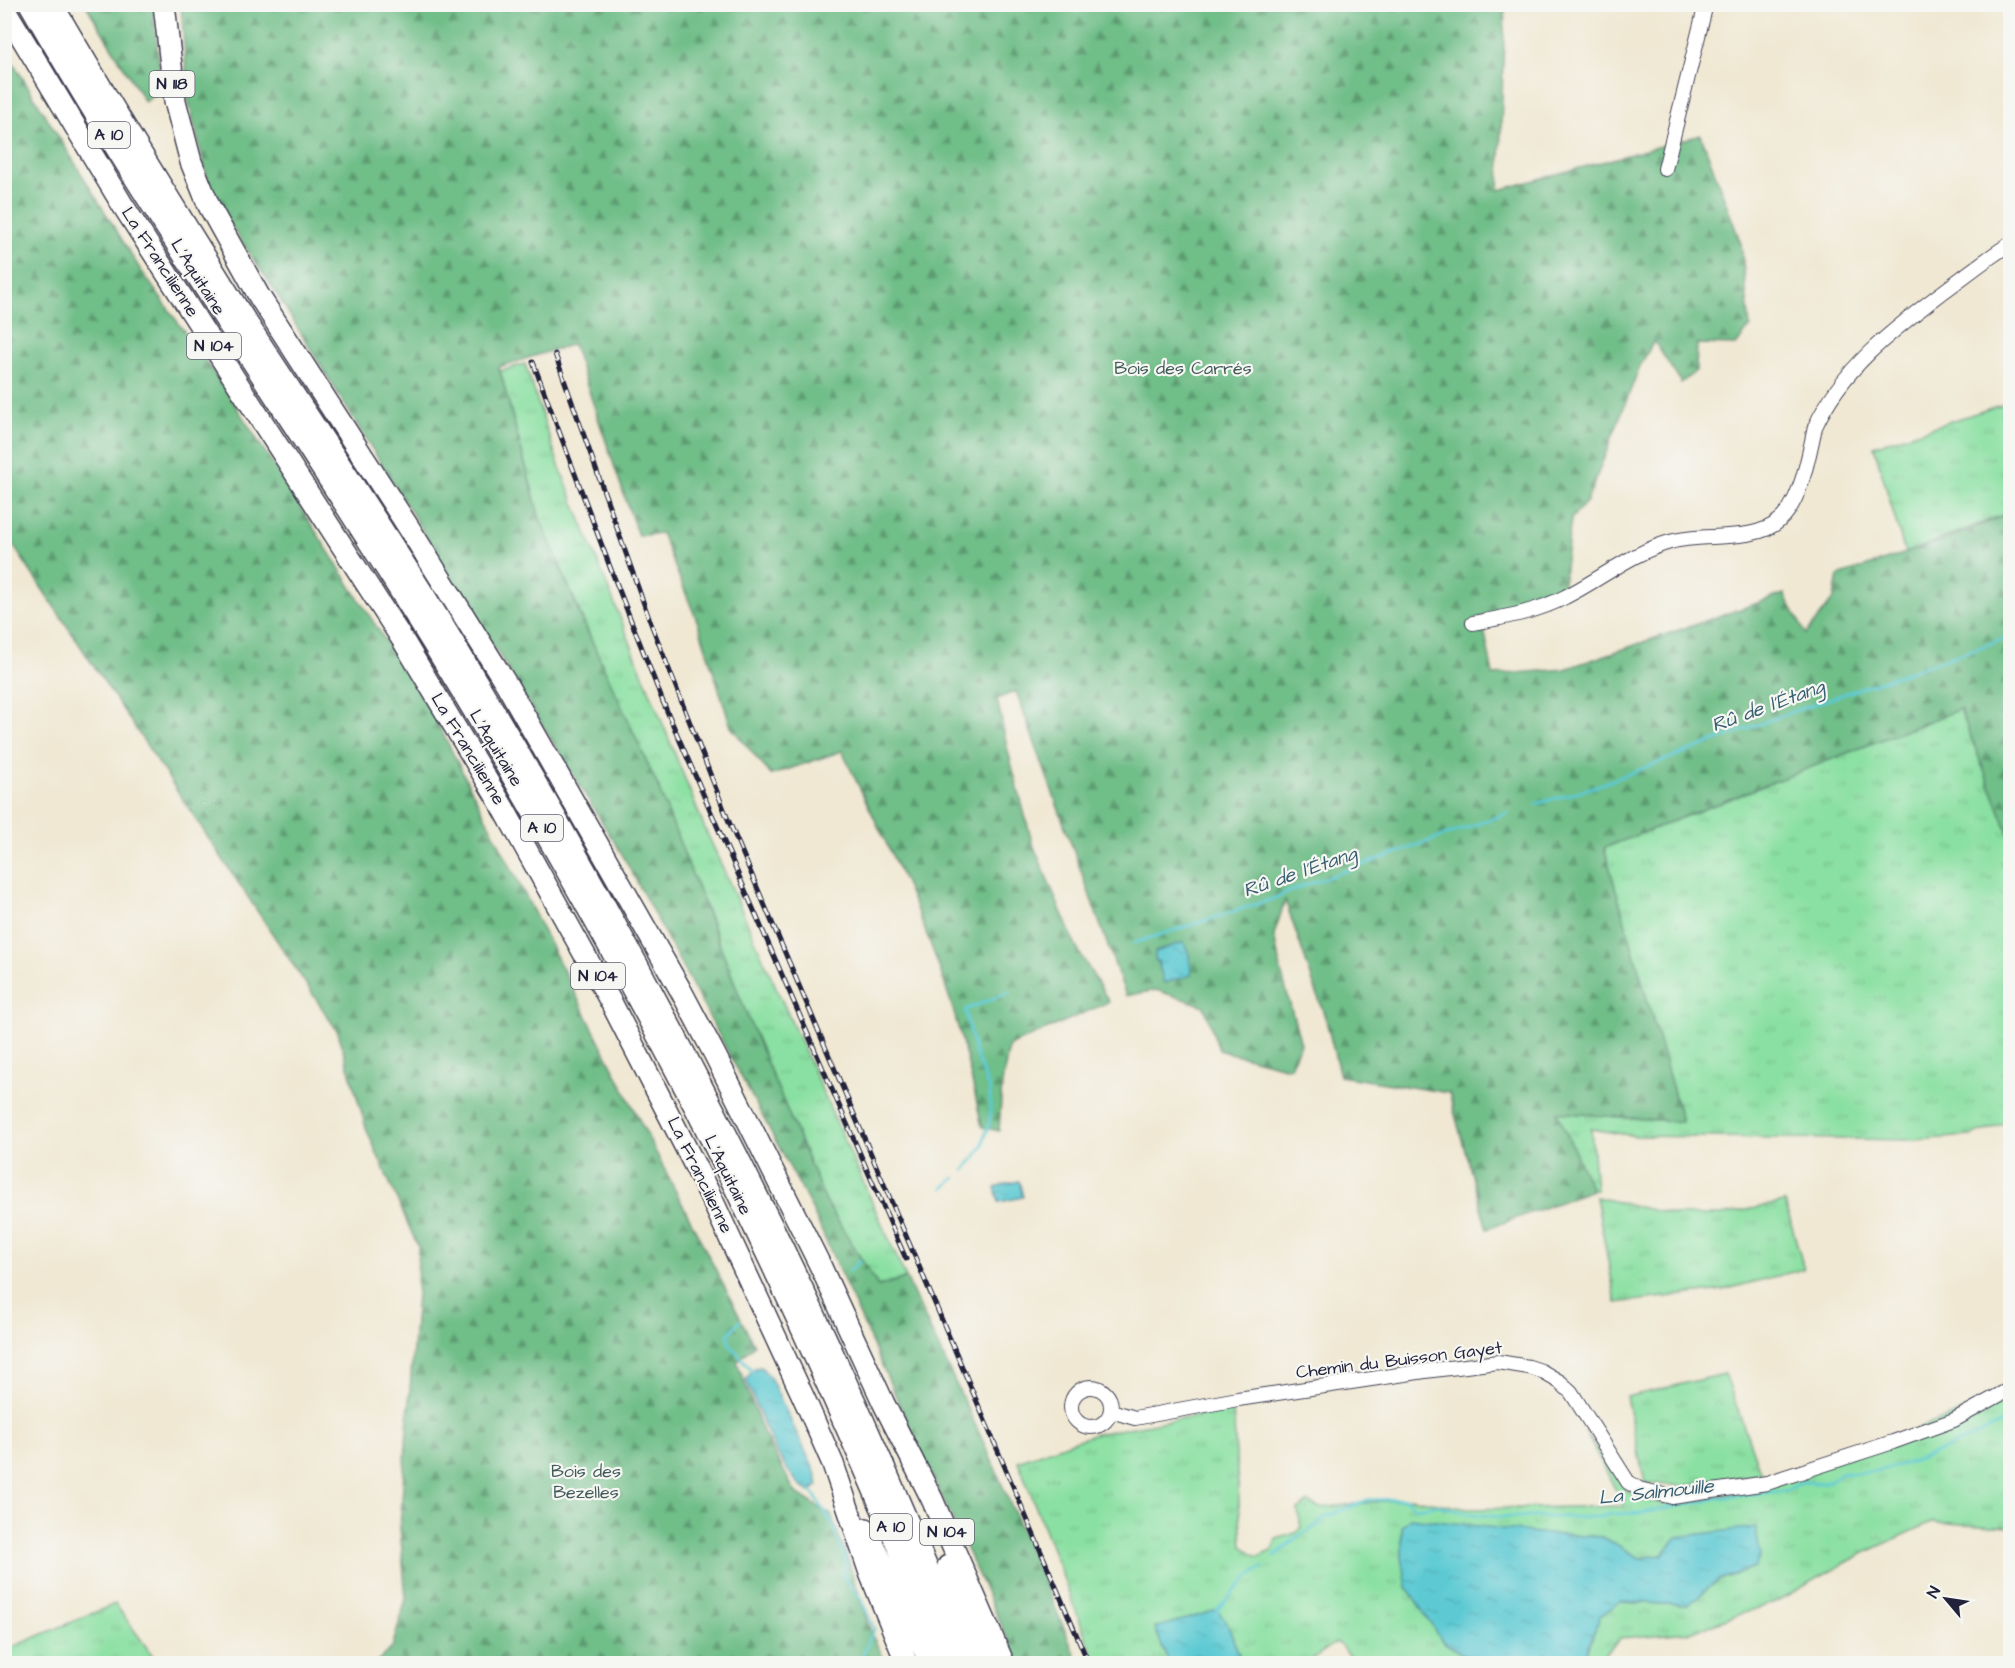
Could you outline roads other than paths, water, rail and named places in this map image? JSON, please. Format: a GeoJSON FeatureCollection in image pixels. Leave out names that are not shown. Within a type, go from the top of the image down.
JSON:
{"type":"FeatureCollection","features":[{"type":"Feature","properties":{"kind":"highway","name":"L'Aquitaine"},"geometry":{"type":"LineString","coordinates":[[30,4],[190,265],[417,617],[500,754],[639,1000],[751,1221],[822,1372],[947,1664]]}},
{"type":"Feature","properties":{"kind":"highway","name":"L'Aquitaine"},"geometry":{"type":"LineString","coordinates":[[52,4],[82,57],[231,298],[451,639],[608,911],[764,1205],[830,1343],[888,1475],[966,1664]]}},
{"type":"Feature","properties":{"kind":"highway","name":"N 118"},"geometry":{"type":"LineString","coordinates":[[164,4],[175,101],[191,162],[209,206],[259,296]]}},
{"type":"Feature","properties":{"kind":"highway","name":"La Francilienne"},"geometry":{"type":"LineString","coordinates":[[5,8],[122,204],[404,642],[515,829],[612,1004],[709,1193],[833,1464],[870,1573],[907,1664]]}},
{"type":"Feature","properties":{"kind":"highway"},"geometry":{"type":"LineString","coordinates":[[82,57],[107,85],[201,222],[259,296]]}},
{"type":"Feature","properties":{"kind":"highway","name":"N 104"},"geometry":{"type":"LineString","coordinates":[[259,296],[483,645],[640,917],[716,1055],[932,1499],[1004,1664]]}},
{"type":"Feature","properties":{"kind":"highway"},"geometry":{"type":"LineString","coordinates":[[884,1404],[985,1664]]}},
{"type":"Feature","properties":{"kind":"highway"},"geometry":{"type":"LineString","coordinates":[[833,1464],[878,1550],[931,1664]]}},
{"type":"Feature","properties":{"kind":"street"},"geometry":{"type":"LineString","coordinates":[[1665,169],[1706,4]]}},
{"type":"Feature","properties":{"kind":"street"},"geometry":{"type":"LineString","coordinates":[[1473,623],[1542,608],[1567,597],[1631,557],[1669,542],[1749,533],[1774,525],[1794,503],[1820,415],[1859,362],[1903,323],[2010,243]]}},
{"type":"Feature","properties":{"kind":"street","name":"Chemin du Buisson Gayet"},"geometry":{"type":"LineString","coordinates":[[1111,1411],[1136,1418],[1205,1404],[1425,1371],[1498,1362],[1513,1364],[1535,1369],[1560,1382],[1571,1392],[1629,1482],[1640,1489],[1672,1497],[1767,1483],[1954,1420],[2010,1389]]}},
{"type":"Feature","properties":{"kind":"water"},"geometry":{"type":"Polygon","coordinates":[[[1184,942],[1190,957],[1191,975],[1164,983],[1158,962],[1155,960],[1155,952],[1184,942]]]}},
{"type":"Feature","properties":{"kind":"water"},"geometry":{"type":"Polygon","coordinates":[[[1019,1181],[1023,1197],[999,1202],[995,1187],[1019,1181]]]}},
{"type":"Feature","properties":{"kind":"water"},"geometry":{"type":"Polygon","coordinates":[[[761,1367],[771,1379],[815,1472],[818,1485],[810,1492],[799,1484],[780,1458],[757,1408],[746,1379],[755,1368],[761,1367]]]}},
{"type":"Feature","properties":{"kind":"water"},"geometry":{"type":"Polygon","coordinates":[[[1410,1518],[1548,1534],[1603,1537],[1640,1558],[1662,1555],[1677,1537],[1756,1527],[1760,1555],[1755,1568],[1718,1580],[1688,1605],[1620,1602],[1600,1616],[1583,1663],[1476,1663],[1442,1641],[1407,1587],[1402,1557],[1402,1526],[1410,1518]]]}},
{"type":"Feature","properties":{"kind":"water"},"geometry":{"type":"Polygon","coordinates":[[[1217,1610],[1227,1623],[1242,1663],[1169,1663],[1155,1628],[1217,1610]]]}},
{"type":"Feature","properties":{"kind":"waterway","name":"Rû de l'Étang"},"geometry":{"type":"LineString","coordinates":[[1536,804],[1594,787],[1797,710],[2010,637]]}},
{"type":"Feature","properties":{"kind":"waterway","name":"Rû de l'Étang"},"geometry":{"type":"LineString","coordinates":[[1134,943],[1270,900],[1508,813]]}},
{"type":"Feature","properties":{"kind":"waterway","name":"Rû de l'Étang"},"geometry":{"type":"LineString","coordinates":[[965,1170],[982,1147],[990,1119],[990,1091],[975,1053],[965,1010],[1010,992]]}},
{"type":"Feature","properties":{"kind":"waterway","name":"Rû de l'Étang"},"geometry":{"type":"LineString","coordinates":[[943,1188],[955,1178]]}},
{"type":"Feature","properties":{"kind":"waterway"},"geometry":{"type":"LineString","coordinates":[[849,1271],[860,1261]]}},
{"type":"Feature","properties":{"kind":"waterway"},"geometry":{"type":"LineString","coordinates":[[740,1321],[728,1334],[729,1343],[754,1373]]}},
{"type":"Feature","properties":{"kind":"waterway","name":"La Salmouille"},"geometry":{"type":"LineString","coordinates":[[1275,1556],[1297,1537],[1318,1525],[1325,1517],[1368,1500],[1406,1499],[1415,1508],[1438,1505],[1468,1514],[1501,1517],[1600,1517],[1611,1514],[1642,1513],[1718,1498],[1788,1490],[1801,1482],[1823,1483],[1842,1473],[1882,1470],[1928,1456],[2010,1419]]}},
{"type":"Feature","properties":{"kind":"waterway"},"geometry":{"type":"LineString","coordinates":[[811,1490],[832,1523],[847,1563],[842,1573],[861,1599],[874,1629],[859,1664]]}},
{"type":"Feature","properties":{"kind":"waterway","name":"La Salmouille"},"geometry":{"type":"LineString","coordinates":[[1218,1614],[1217,1610],[1250,1575],[1263,1567]]}},
{"type":"Feature","properties":{"kind":"railway"},"geometry":{"type":"LineString","coordinates":[[555,354],[650,621],[727,817],[1089,1664]]}},
{"type":"Feature","properties":{"kind":"railway"},"geometry":{"type":"LineString","coordinates":[[533,362],[663,702],[906,1259]]}},
{"type":"Feature","properties":{"kind":"park label","name":"Bois des Carrés"},"geometry":{"type":"Point","coordinates":[1183,368]}},
{"type":"Feature","properties":{"kind":"park label","name":"Bois des Bezelles"},"geometry":{"type":"Point","coordinates":[586,1481]}}]}
